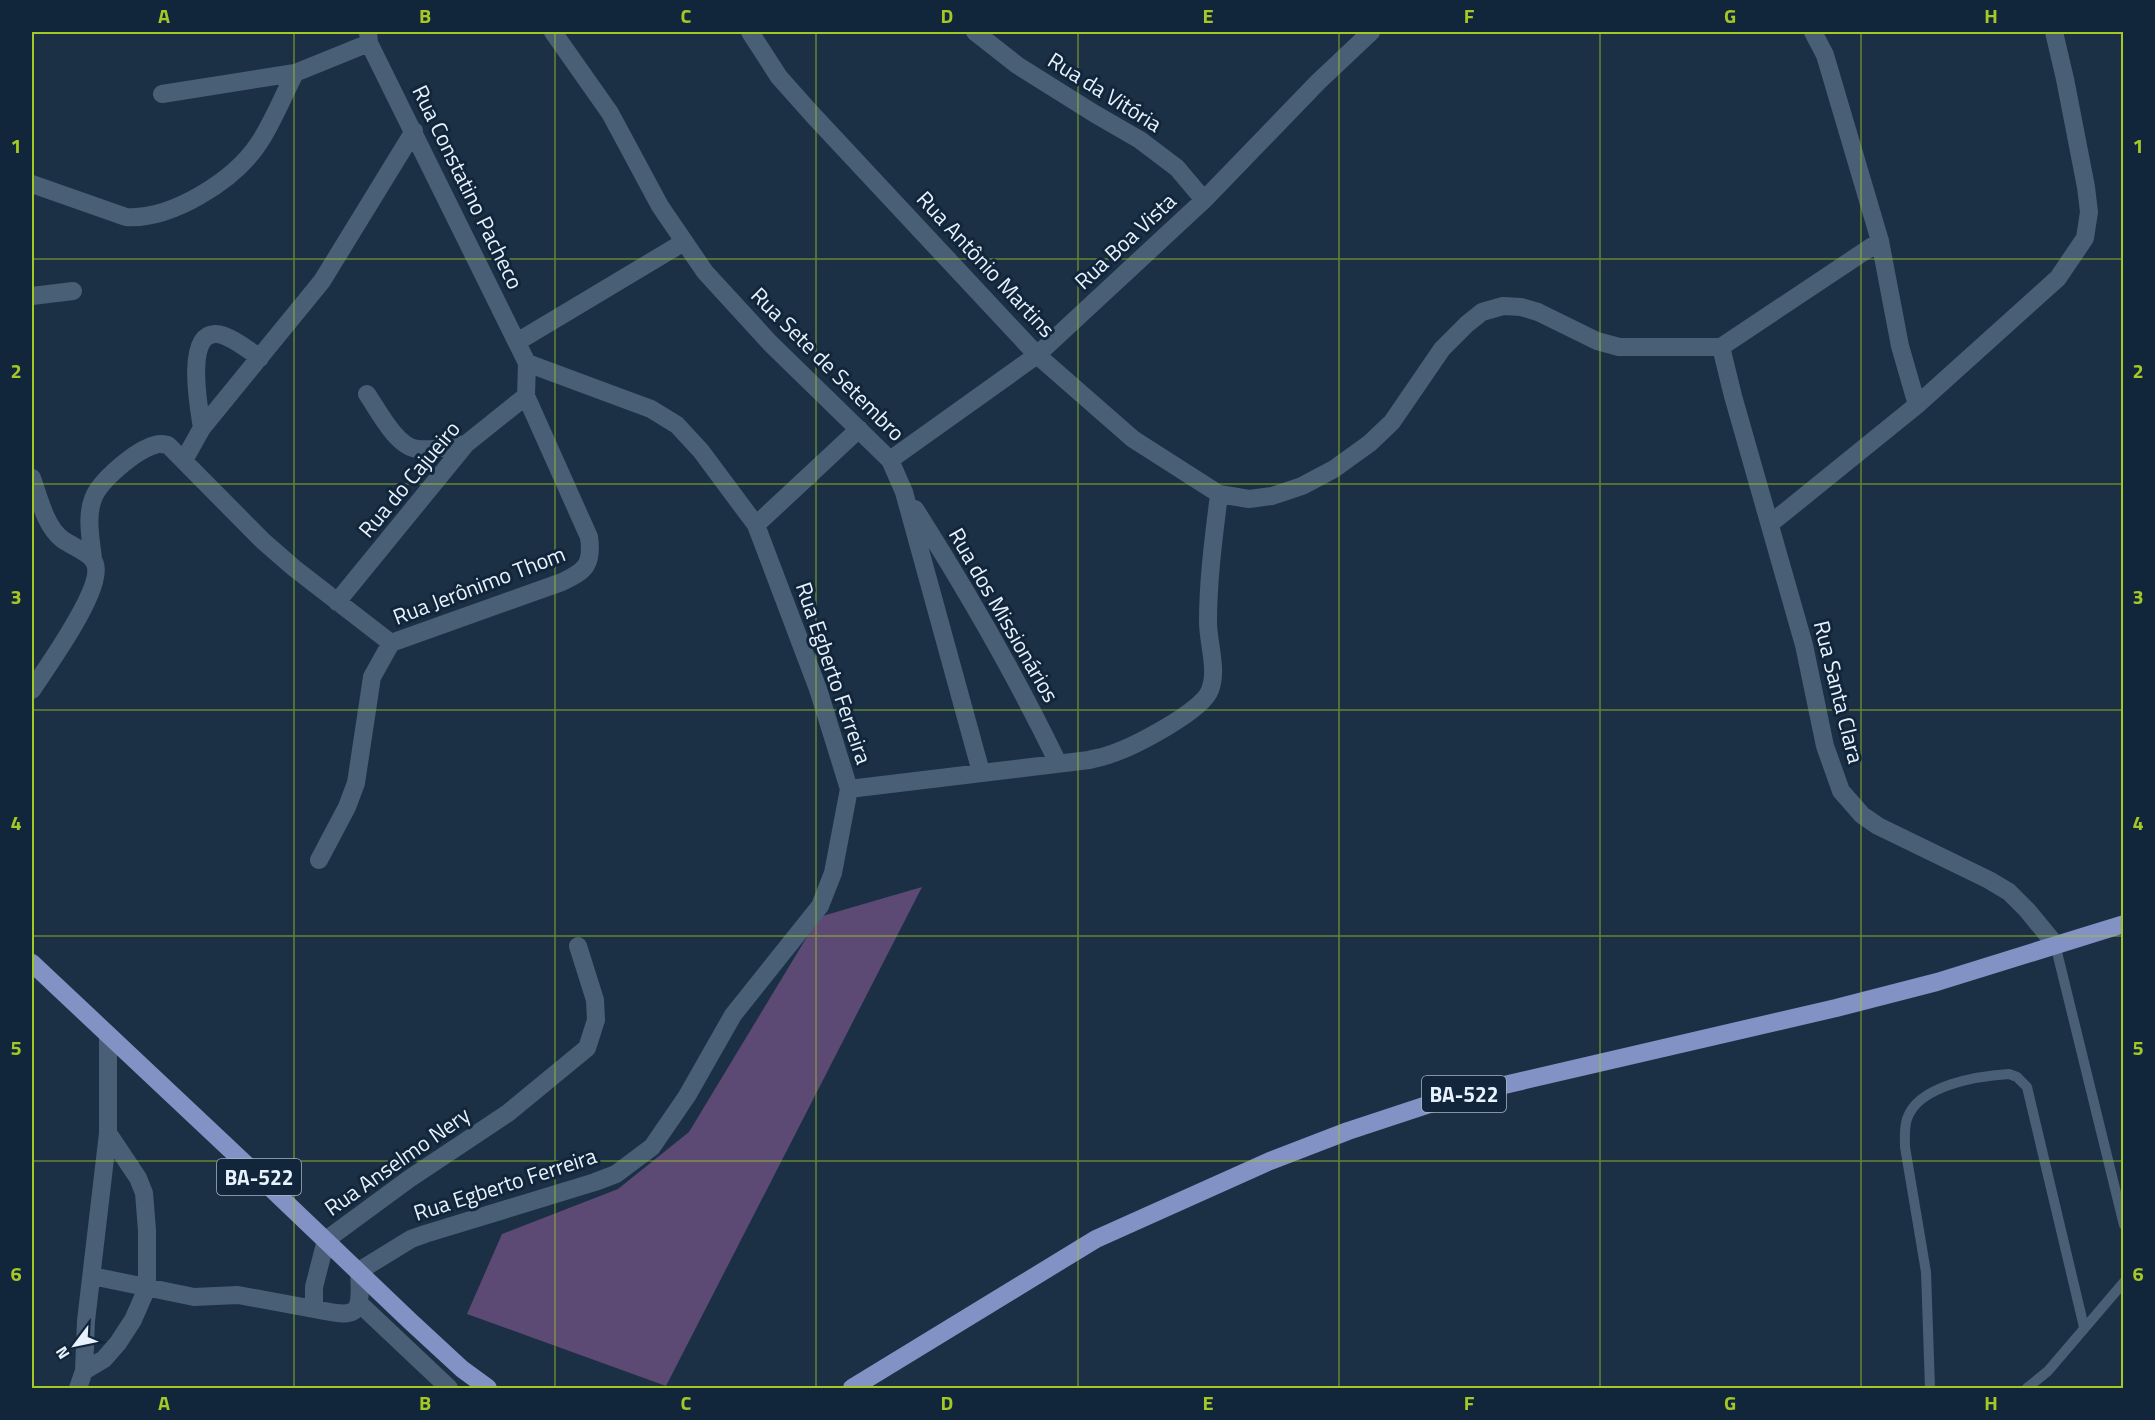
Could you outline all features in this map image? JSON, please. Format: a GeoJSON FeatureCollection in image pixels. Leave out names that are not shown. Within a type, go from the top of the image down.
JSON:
{"type":"FeatureCollection","features":[{"type":"Feature","properties":{"kind":"main road","name":"BA-522"},"geometry":{"type":"LineString","coordinates":[[852,1389],[1096,1239],[1269,1161],[1348,1131],[1448,1098],[1915,988],[2124,924]]}},
{"type":"Feature","properties":{"kind":"main road","name":"BA-522"},"geometry":{"type":"LineString","coordinates":[[32,963],[462,1369],[488,1389]]}},
{"type":"Feature","properties":{"kind":"street","name":"Rua Sete de Setembro"},"geometry":{"type":"LineString","coordinates":[[553,32],[610,113],[660,206],[705,272],[770,343],[890,460],[904,492],[981,772]]}},
{"type":"Feature","properties":{"kind":"street","name":"Rua Antônio Martins"},"geometry":{"type":"LineString","coordinates":[[750,32],[779,77],[1037,355],[1133,439],[1219,494]]}},
{"type":"Feature","properties":{"kind":"street","name":"Rua da Vitória"},"geometry":{"type":"LineString","coordinates":[[975,32],[1017,65],[1140,140],[1177,168],[1204,200]]}},
{"type":"Feature","properties":{"kind":"street","name":"Rua Boa Vista"},"geometry":{"type":"LineString","coordinates":[[890,460],[1037,355],[1204,200],[1318,82],[1371,32]]}},
{"type":"Feature","properties":{"kind":"street"},"geometry":{"type":"LineString","coordinates":[[1814,32],[1825,55],[1880,241],[1900,346],[1917,405]]}},
{"type":"Feature","properties":{"kind":"street"},"geometry":{"type":"LineString","coordinates":[[1770,524],[1917,405],[2058,278],[2085,238],[2089,212],[2086,187],[2054,32]]}},
{"type":"Feature","properties":{"kind":"street"},"geometry":{"type":"LineString","coordinates":[[162,94],[295,73],[368,37]]}},
{"type":"Feature","properties":{"kind":"street","name":"Rua Constatino Pacheco"},"geometry":{"type":"LineString","coordinates":[[368,37],[527,363]]}},
{"type":"Feature","properties":{"kind":"street"},"geometry":{"type":"LineString","coordinates":[[32,184],[126,217],[140,218],[176,207],[203,193],[247,158],[259,143],[295,73]]}},
{"type":"Feature","properties":{"kind":"street"},"geometry":{"type":"LineString","coordinates":[[184,460],[202,428],[322,281],[414,131]]}},
{"type":"Feature","properties":{"kind":"street"},"geometry":{"type":"LineString","coordinates":[[849,789],[1058,764],[1112,754],[1184,716],[1200,704],[1210,690],[1212,675],[1208,622],[1210,561],[1219,494],[1249,499],[1272,496],[1302,486],[1334,469],[1370,443],[1392,422],[1442,349],[1453,336],[1482,312],[1503,306],[1521,307],[1538,312],[1597,341],[1619,347],[1721,347],[1880,241]]}},
{"type":"Feature","properties":{"kind":"street"},"geometry":{"type":"LineString","coordinates":[[517,342],[684,242]]}},
{"type":"Feature","properties":{"kind":"street"},"geometry":{"type":"LineString","coordinates":[[32,296],[74,291]]}},
{"type":"Feature","properties":{"kind":"street"},"geometry":{"type":"LineString","coordinates":[[202,428],[195,383],[199,346],[203,339],[214,334],[223,335],[260,358]]}},
{"type":"Feature","properties":{"kind":"street","name":"Rua Santa Clara"},"geometry":{"type":"LineString","coordinates":[[1721,347],[1804,645],[1825,746],[1842,791],[1862,815],[1878,826],[2009,892],[2055,944]]}},
{"type":"Feature","properties":{"kind":"street"},"geometry":{"type":"LineString","coordinates":[[526,396],[527,363]]}},
{"type":"Feature","properties":{"kind":"street","name":"Rua Egberto Ferreira"},"geometry":{"type":"LineString","coordinates":[[359,1271],[418,1237],[616,1174],[652,1147],[687,1096],[733,1015],[820,906],[833,873],[849,789],[818,689],[756,525],[701,451],[677,425],[651,409],[527,363]]}},
{"type":"Feature","properties":{"kind":"street"},"geometry":{"type":"LineString","coordinates":[[367,394],[399,440],[407,447],[425,450],[466,444]]}},
{"type":"Feature","properties":{"kind":"street","name":"Rua do Cajueiro"},"geometry":{"type":"LineString","coordinates":[[337,602],[466,444],[526,396]]}},
{"type":"Feature","properties":{"kind":"street","name":"Rua Jerônimo Thom"},"geometry":{"type":"LineString","coordinates":[[391,643],[562,582],[582,573],[587,567],[589,537],[526,396]]}},
{"type":"Feature","properties":{"kind":"street"},"geometry":{"type":"LineString","coordinates":[[756,525],[859,429]]}},
{"type":"Feature","properties":{"kind":"street"},"geometry":{"type":"LineString","coordinates":[[32,690],[81,614],[91,593],[96,568],[93,559],[90,520],[92,500],[105,480],[130,460],[158,444],[168,446],[263,541],[391,643],[372,677],[356,783],[347,807],[319,860]]}},
{"type":"Feature","properties":{"kind":"street"},"geometry":{"type":"LineString","coordinates":[[32,478],[45,513],[59,538],[93,559]]}},
{"type":"Feature","properties":{"kind":"street","name":"Rua dos Missionários"},"geometry":{"type":"LineString","coordinates":[[904,492],[953,569],[1039,724],[1058,764]]}},
{"type":"Feature","properties":{"kind":"street","name":"Rua Anselmo Nery"},"geometry":{"type":"LineString","coordinates":[[314,1309],[314,1287],[326,1240],[409,1179],[508,1113],[587,1048],[596,1020],[595,1000],[578,946]]}},
{"type":"Feature","properties":{"kind":"street"},"geometry":{"type":"LineString","coordinates":[[78,1389],[84,1371],[86,1321],[108,1133],[108,1036]]}},
{"type":"Feature","properties":{"kind":"street"},"geometry":{"type":"LineString","coordinates":[[84,1371],[104,1359],[118,1343],[133,1320],[147,1288],[147,1230],[144,1194],[138,1178],[108,1133]]}},
{"type":"Feature","properties":{"kind":"street"},"geometry":{"type":"LineString","coordinates":[[92,1276],[195,1297],[249,1296],[337,1313],[349,1313],[355,1311],[360,1304],[359,1271]]}},
{"type":"Feature","properties":{"kind":"street"},"geometry":{"type":"LineString","coordinates":[[360,1304],[451,1389],[462,1369]]}},
{"type":"Feature","properties":{"kind":"lane"},"geometry":{"type":"LineString","coordinates":[[2055,944],[2124,1225]]}},
{"type":"Feature","properties":{"kind":"lane"},"geometry":{"type":"LineString","coordinates":[[1930,1389],[1926,1272],[1905,1147],[1905,1132],[1907,1118],[1914,1107],[1923,1097],[1943,1086],[2009,1074],[2017,1077],[2027,1087],[2084,1327]]}},
{"type":"Feature","properties":{"kind":"lane"},"geometry":{"type":"LineString","coordinates":[[2027,1389],[2048,1371],[2124,1282]]}},
{"type":"Feature","properties":{"kind":"shaded area"},"geometry":{"type":"Polygon","coordinates":[[[922,887],[666,1386],[467,1314],[502,1234],[618,1189],[689,1132],[819,917],[922,887]]]}}]}
